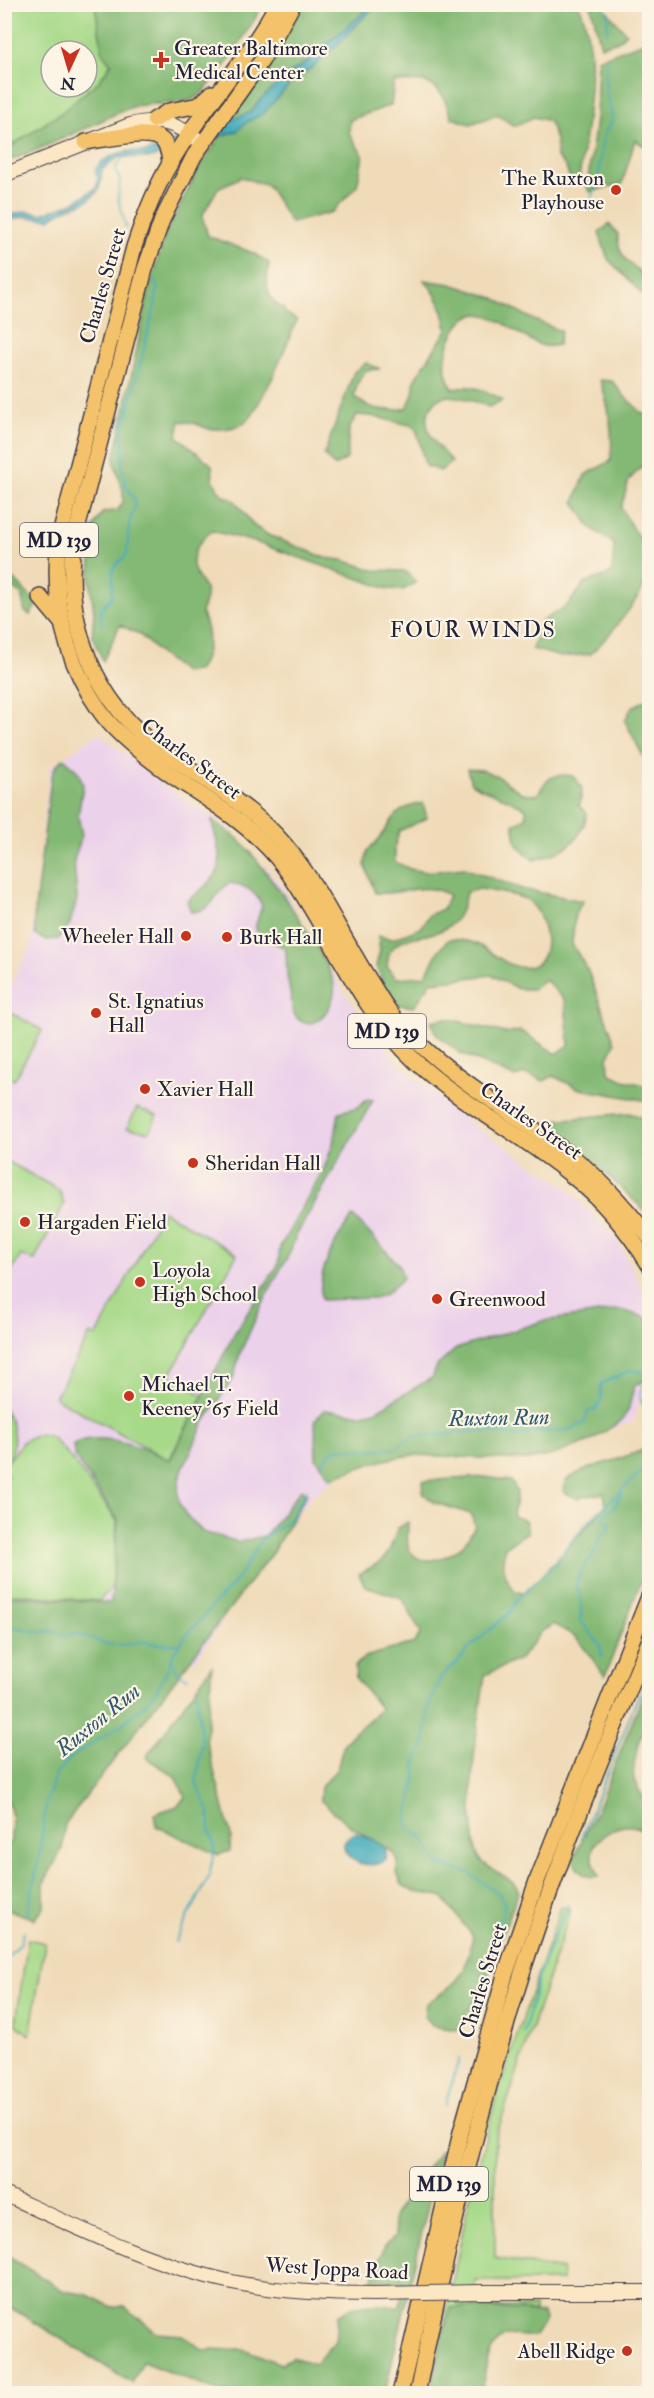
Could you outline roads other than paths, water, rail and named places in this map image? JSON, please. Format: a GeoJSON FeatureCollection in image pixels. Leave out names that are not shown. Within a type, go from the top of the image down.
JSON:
{"type":"FeatureCollection","features":[{"type":"Feature","properties":{"kind":"main road","name":"Charles Street"},"geometry":{"type":"LineString","coordinates":[[277,4],[256,40],[170,162],[148,208],[128,267],[65,509],[57,555],[57,597],[62,624],[75,664],[101,713],[137,749],[247,826],[266,845],[305,898],[347,973],[374,1014],[402,1048],[440,1083],[573,1175],[622,1226],[650,1266]]}},
{"type":"Feature","properties":{"kind":"main road","name":"Charles Street"},"geometry":{"type":"LineString","coordinates":[[293,4],[262,60],[203,143],[179,183],[156,234],[78,526],[72,578],[78,632],[92,666],[120,711],[146,738],[255,816],[285,845],[312,880],[385,1005],[423,1048],[459,1079],[577,1160],[611,1192],[650,1238]]}},
{"type":"Feature","properties":{"kind":"main road"},"geometry":{"type":"LineString","coordinates":[[154,120],[168,111],[199,105],[226,82]]}},
{"type":"Feature","properties":{"kind":"main road"},"geometry":{"type":"LineString","coordinates":[[86,142],[141,134],[151,135],[163,141],[167,147],[170,162]]}},
{"type":"Feature","properties":{"kind":"main road"},"geometry":{"type":"LineString","coordinates":[[78,632],[86,671],[102,702],[101,713],[114,715],[135,736],[165,760],[186,766]]}},
{"type":"Feature","properties":{"kind":"main road","name":"Charles Street"},"geometry":{"type":"LineString","coordinates":[[400,2394],[461,2132],[505,1975],[537,1881],[650,1594]]}},
{"type":"Feature","properties":{"kind":"main road","name":"Charles Street"},"geometry":{"type":"LineString","coordinates":[[417,2394],[459,2196],[519,1982],[553,1885],[650,1639]]}},
{"type":"Feature","properties":{"kind":"street"},"geometry":{"type":"LineString","coordinates":[[4,175],[130,125],[154,120],[178,125],[203,143]]}},
{"type":"Feature","properties":{"kind":"street","name":"West Joppa Road"},"geometry":{"type":"LineString","coordinates":[[4,2194],[129,2249],[214,2277],[296,2292],[374,2294],[650,2292]]}},
{"type":"Feature","properties":{"kind":"water"},"geometry":{"type":"Polygon","coordinates":[[[370,5],[376,5],[335,47],[289,85],[264,113],[247,122],[237,131],[151,158],[119,157],[102,170],[101,183],[97,192],[85,202],[62,211],[50,219],[24,217],[5,221],[4,216],[27,211],[41,214],[73,203],[96,188],[98,179],[95,171],[97,167],[115,155],[130,151],[146,152],[251,112],[258,102],[288,74],[310,60],[317,51],[370,5]]]}},
{"type":"Feature","properties":{"kind":"water"},"geometry":{"type":"Polygon","coordinates":[[[356,1833],[372,1839],[386,1849],[386,1860],[375,1864],[365,1864],[349,1857],[344,1844],[356,1833]]]}},
{"type":"Feature","properties":{"kind":"waterway"},"geometry":{"type":"LineString","coordinates":[[602,4],[608,14],[607,33]]}},
{"type":"Feature","properties":{"kind":"waterway"},"geometry":{"type":"LineString","coordinates":[[592,198],[603,138],[613,120],[605,83],[607,60]]}},
{"type":"Feature","properties":{"kind":"waterway"},"geometry":{"type":"LineString","coordinates":[[125,155],[116,167],[116,172],[120,180],[118,198],[126,227]]}},
{"type":"Feature","properties":{"kind":"waterway"},"geometry":{"type":"LineString","coordinates":[[101,625],[101,609],[112,596],[113,568],[127,554],[129,524],[135,506],[135,501],[126,486],[122,467],[123,431],[155,305],[157,290],[155,278]]}},
{"type":"Feature","properties":{"kind":"waterway","name":"Ruxton Run"},"geometry":{"type":"LineString","coordinates":[[323,1463],[334,1450],[396,1448],[412,1437],[470,1432],[490,1432],[520,1437],[534,1432],[570,1430],[585,1422],[588,1411],[596,1409],[601,1401],[601,1384],[631,1370],[646,1373],[650,1371]]}},
{"type":"Feature","properties":{"kind":"waterway"},"geometry":{"type":"LineString","coordinates":[[646,1411],[640,1397],[643,1385],[650,1375]]}},
{"type":"Feature","properties":{"kind":"waterway"},"geometry":{"type":"LineString","coordinates":[[471,2014],[490,1972],[505,1905],[499,1894],[467,1872],[439,1865],[421,1836],[409,1829],[407,1820],[415,1781],[416,1763],[425,1741],[429,1705],[441,1677],[510,1612],[517,1599],[559,1560],[565,1549],[588,1522],[650,1463]]}},
{"type":"Feature","properties":{"kind":"waterway"},"geometry":{"type":"LineString","coordinates":[[4,1480],[9,1475]]}},
{"type":"Feature","properties":{"kind":"waterway","name":"Ruxton Run"},"geometry":{"type":"LineString","coordinates":[[27,1914],[39,1859],[46,1804],[55,1776],[70,1758],[121,1725],[152,1698],[174,1653],[185,1637],[237,1579],[262,1539],[288,1521],[307,1490]]}},
{"type":"Feature","properties":{"kind":"waterway"},"geometry":{"type":"LineString","coordinates":[[602,1657],[600,1645],[581,1621],[579,1591],[575,1587],[582,1570],[594,1554],[598,1541],[611,1525],[605,1521],[603,1516],[607,1511],[613,1509],[622,1493]]}},
{"type":"Feature","properties":{"kind":"waterway"},"geometry":{"type":"LineString","coordinates":[[4,1625],[40,1632],[51,1631],[65,1636],[75,1633],[106,1644],[126,1645],[143,1641],[155,1644],[179,1644]]}},
{"type":"Feature","properties":{"kind":"waterway"},"geometry":{"type":"LineString","coordinates":[[171,1659],[179,1674],[188,1678]]}},
{"type":"Feature","properties":{"kind":"waterway"},"geometry":{"type":"LineString","coordinates":[[581,1838],[650,1667]]}},
{"type":"Feature","properties":{"kind":"waterway"},"geometry":{"type":"LineString","coordinates":[[175,1942],[209,1877],[215,1846],[210,1831],[209,1811],[196,1783],[202,1744],[196,1691]]}},
{"type":"Feature","properties":{"kind":"waterway"},"geometry":{"type":"LineString","coordinates":[[524,2033],[541,1967],[568,1905]]}},
{"type":"Feature","properties":{"kind":"waterway","name":"Ruxton Run"},"geometry":{"type":"LineString","coordinates":[[4,1961],[20,1944],[24,1931]]}},
{"type":"Feature","properties":{"kind":"waterway"},"geometry":{"type":"LineString","coordinates":[[445,2105],[459,2059]]}},
{"type":"Feature","properties":{"kind":"place","name":"Greater Baltimore Medical Center"},"geometry":{"type":"Point","coordinates":[161,60]}},
{"type":"Feature","properties":{"kind":"place","name":"The Ruxton Playhouse"},"geometry":{"type":"Point","coordinates":[616,190]}},
{"type":"Feature","properties":{"kind":"place","name":"Wheeler Hall"},"geometry":{"type":"Point","coordinates":[186,936]}},
{"type":"Feature","properties":{"kind":"place","name":"Burk Hall"},"geometry":{"type":"Point","coordinates":[227,937]}},
{"type":"Feature","properties":{"kind":"place","name":"St. Ignatius Hall"},"geometry":{"type":"Point","coordinates":[96,1013]}},
{"type":"Feature","properties":{"kind":"place","name":"Xavier Hall"},"geometry":{"type":"Point","coordinates":[145,1089]}},
{"type":"Feature","properties":{"kind":"place","name":"Sheridan Hall"},"geometry":{"type":"Point","coordinates":[193,1163]}},
{"type":"Feature","properties":{"kind":"place","name":"Hargaden Field"},"geometry":{"type":"Point","coordinates":[25,1222]}},
{"type":"Feature","properties":{"kind":"place","name":"Loyola High School"},"geometry":{"type":"Point","coordinates":[140,1282]}},
{"type":"Feature","properties":{"kind":"place","name":"Greenwood"},"geometry":{"type":"Point","coordinates":[437,1299]}},
{"type":"Feature","properties":{"kind":"place","name":"Michael T. Keeney '65 Field"},"geometry":{"type":"Point","coordinates":[129,1396]}},
{"type":"Feature","properties":{"kind":"place","name":"Abell Ridge"},"geometry":{"type":"Point","coordinates":[627,2351]}},
{"type":"Feature","properties":{"kind":"district","name":"FOUR WINDS"},"geometry":{"type":"Point","coordinates":[473,630]}}]}
